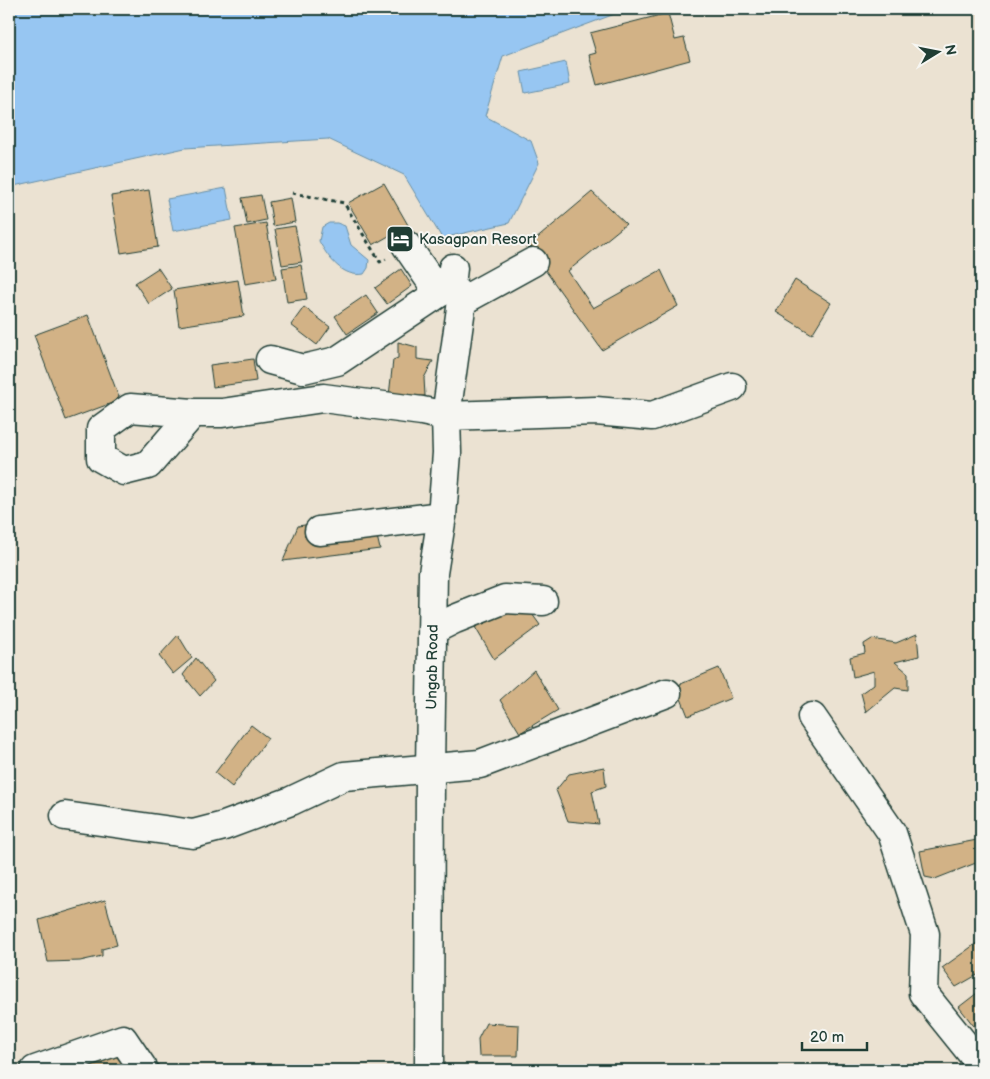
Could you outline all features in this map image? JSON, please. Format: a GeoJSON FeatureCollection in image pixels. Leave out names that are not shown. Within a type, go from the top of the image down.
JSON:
{"type":"FeatureCollection","features":[{"type":"Feature","properties":{"kind":"street"},"geometry":{"type":"LineString","coordinates":[[406,245],[451,287]]}},
{"type":"Feature","properties":{"kind":"street"},"geometry":{"type":"LineString","coordinates":[[270,360],[303,369],[337,361],[451,287],[533,262]]}},
{"type":"Feature","properties":{"kind":"street","name":"Ungab Road"},"geometry":{"type":"LineString","coordinates":[[429,1070],[430,768],[434,572],[442,516],[447,453],[446,416],[461,318],[451,287]]}},
{"type":"Feature","properties":{"kind":"street"},"geometry":{"type":"LineString","coordinates":[[194,413],[222,413],[323,398],[446,416],[596,411],[652,416],[732,387]]}},
{"type":"Feature","properties":{"kind":"street"},"geometry":{"type":"LineString","coordinates":[[319,531],[442,516]]}},
{"type":"Feature","properties":{"kind":"street"},"geometry":{"type":"LineString","coordinates":[[433,630],[505,599],[543,601]]}},
{"type":"Feature","properties":{"kind":"street"},"geometry":{"type":"LineString","coordinates":[[65,816],[193,834],[224,826],[291,801],[344,776],[480,764],[667,693]]}},
{"type":"Feature","properties":{"kind":"street"},"geometry":{"type":"LineString","coordinates":[[812,717],[892,833],[925,934],[923,993],[977,1060],[977,1070]]}},
{"type":"Feature","properties":{"kind":"street"},"geometry":{"type":"LineString","coordinates":[[35,1070],[123,1039],[144,1070]]}},
{"type":"Feature","properties":{"kind":"path"},"geometry":{"type":"LineString","coordinates":[[292,193],[344,203],[380,262],[406,245]]}},
{"type":"Feature","properties":{"kind":"water"},"geometry":{"type":"Polygon","coordinates":[[[9,9],[628,9],[503,56],[485,116],[531,141],[539,163],[509,223],[442,238],[404,175],[328,139],[185,148],[9,187],[9,9]]]}},
{"type":"Feature","properties":{"kind":"water"},"geometry":{"type":"Polygon","coordinates":[[[566,62],[570,84],[525,93],[521,72],[566,62]]]}},
{"type":"Feature","properties":{"kind":"water"},"geometry":{"type":"Polygon","coordinates":[[[226,188],[232,220],[173,231],[167,199],[226,188]]]}},
{"type":"Feature","properties":{"kind":"water"},"geometry":{"type":"Polygon","coordinates":[[[329,223],[345,226],[351,245],[369,260],[368,268],[364,274],[349,273],[343,270],[327,254],[319,241],[322,227],[329,223]]]}},
{"type":"Feature","properties":{"kind":"building"},"geometry":{"type":"Polygon","coordinates":[[[668,13],[675,40],[684,38],[690,60],[597,85],[589,55],[596,53],[590,33],[668,13]]]}},
{"type":"Feature","properties":{"kind":"building"},"geometry":{"type":"Polygon","coordinates":[[[384,183],[408,225],[373,245],[348,203],[384,183]]]}},
{"type":"Feature","properties":{"kind":"building"},"geometry":{"type":"Polygon","coordinates":[[[149,190],[158,247],[121,253],[111,196],[149,190]]]}},
{"type":"Feature","properties":{"kind":"building"},"geometry":{"type":"Polygon","coordinates":[[[592,192],[626,224],[568,271],[593,308],[661,270],[678,306],[602,350],[528,246],[592,192]]]}},
{"type":"Feature","properties":{"kind":"building"},"geometry":{"type":"Polygon","coordinates":[[[261,195],[266,220],[247,224],[242,198],[261,195]]]}},
{"type":"Feature","properties":{"kind":"building"},"geometry":{"type":"Polygon","coordinates":[[[291,198],[295,222],[273,226],[269,202],[291,198]]]}},
{"type":"Feature","properties":{"kind":"building"},"geometry":{"type":"Polygon","coordinates":[[[266,223],[276,279],[245,284],[235,228],[266,223]]]}},
{"type":"Feature","properties":{"kind":"building"},"geometry":{"type":"Polygon","coordinates":[[[295,226],[302,262],[282,265],[275,229],[295,226]]]}},
{"type":"Feature","properties":{"kind":"building"},"geometry":{"type":"Polygon","coordinates":[[[301,265],[307,299],[287,302],[282,268],[301,265]]]}},
{"type":"Feature","properties":{"kind":"building"},"geometry":{"type":"Polygon","coordinates":[[[158,268],[172,289],[149,304],[135,283],[158,268]]]}},
{"type":"Feature","properties":{"kind":"building"},"geometry":{"type":"Polygon","coordinates":[[[401,269],[412,286],[387,304],[375,288],[401,269]]]}},
{"type":"Feature","properties":{"kind":"building"},"geometry":{"type":"Polygon","coordinates":[[[238,280],[244,316],[179,326],[174,290],[238,280]]]}},
{"type":"Feature","properties":{"kind":"building"},"geometry":{"type":"Polygon","coordinates":[[[795,280],[831,303],[812,334],[776,312],[795,280]]]}},
{"type":"Feature","properties":{"kind":"building"},"geometry":{"type":"Polygon","coordinates":[[[366,295],[378,313],[347,334],[335,316],[366,295]]]}},
{"type":"Feature","properties":{"kind":"building"},"geometry":{"type":"Polygon","coordinates":[[[304,307],[330,327],[317,345],[291,325],[304,307]]]}},
{"type":"Feature","properties":{"kind":"building"},"geometry":{"type":"Polygon","coordinates":[[[88,315],[120,400],[66,420],[34,335],[88,315]]]}},
{"type":"Feature","properties":{"kind":"building"},"geometry":{"type":"Polygon","coordinates":[[[398,342],[417,347],[417,359],[433,361],[424,378],[425,396],[389,396],[393,360],[398,358],[398,342]]]}},
{"type":"Feature","properties":{"kind":"building"},"geometry":{"type":"Polygon","coordinates":[[[253,359],[256,381],[213,387],[210,365],[253,359]]]}},
{"type":"Feature","properties":{"kind":"building"},"geometry":{"type":"Polygon","coordinates":[[[311,524],[376,532],[380,549],[283,561],[298,526],[311,524]]]}},
{"type":"Feature","properties":{"kind":"building"},"geometry":{"type":"Polygon","coordinates":[[[511,603],[527,607],[540,625],[494,659],[475,627],[511,603]]]}},
{"type":"Feature","properties":{"kind":"building"},"geometry":{"type":"Polygon","coordinates":[[[917,634],[919,656],[895,662],[908,673],[908,690],[895,688],[866,712],[861,693],[874,684],[874,671],[853,677],[850,657],[865,653],[864,644],[872,639],[896,643],[917,634]]]}},
{"type":"Feature","properties":{"kind":"building"},"geometry":{"type":"Polygon","coordinates":[[[178,635],[192,658],[173,674],[159,656],[178,635]]]}},
{"type":"Feature","properties":{"kind":"building"},"geometry":{"type":"Polygon","coordinates":[[[196,658],[214,681],[200,696],[183,675],[196,658]]]}},
{"type":"Feature","properties":{"kind":"building"},"geometry":{"type":"Polygon","coordinates":[[[719,668],[731,698],[688,716],[676,686],[719,668]]]}},
{"type":"Feature","properties":{"kind":"building"},"geometry":{"type":"Polygon","coordinates":[[[534,670],[558,710],[520,733],[500,700],[534,670]]]}},
{"type":"Feature","properties":{"kind":"building"},"geometry":{"type":"Polygon","coordinates":[[[251,725],[268,738],[232,787],[215,773],[251,725]]]}},
{"type":"Feature","properties":{"kind":"building"},"geometry":{"type":"Polygon","coordinates":[[[604,767],[606,786],[592,791],[599,824],[568,821],[556,790],[569,774],[604,767]]]}},
{"type":"Feature","properties":{"kind":"building"},"geometry":{"type":"Polygon","coordinates":[[[977,840],[981,861],[935,879],[925,877],[920,851],[977,840]]]}},
{"type":"Feature","properties":{"kind":"building"},"geometry":{"type":"Polygon","coordinates":[[[105,900],[117,945],[102,949],[102,956],[80,961],[48,962],[39,920],[105,900]]]}},
{"type":"Feature","properties":{"kind":"building"},"geometry":{"type":"Polygon","coordinates":[[[981,940],[981,981],[977,975],[956,987],[942,968],[981,940]]]}},
{"type":"Feature","properties":{"kind":"building"},"geometry":{"type":"Polygon","coordinates":[[[981,990],[981,1026],[977,1030],[959,1007],[981,990]]]}},
{"type":"Feature","properties":{"kind":"building"},"geometry":{"type":"Polygon","coordinates":[[[486,1023],[519,1025],[518,1056],[479,1056],[478,1039],[486,1023]]]}},
{"type":"Feature","properties":{"kind":"building"},"geometry":{"type":"Polygon","coordinates":[[[118,1050],[128,1070],[86,1070],[83,1062],[118,1050]]]}},
{"type":"Feature","properties":{"kind":"place","name":"Kasagpan Resort"},"geometry":{"type":"Point","coordinates":[400,239]}}]}
